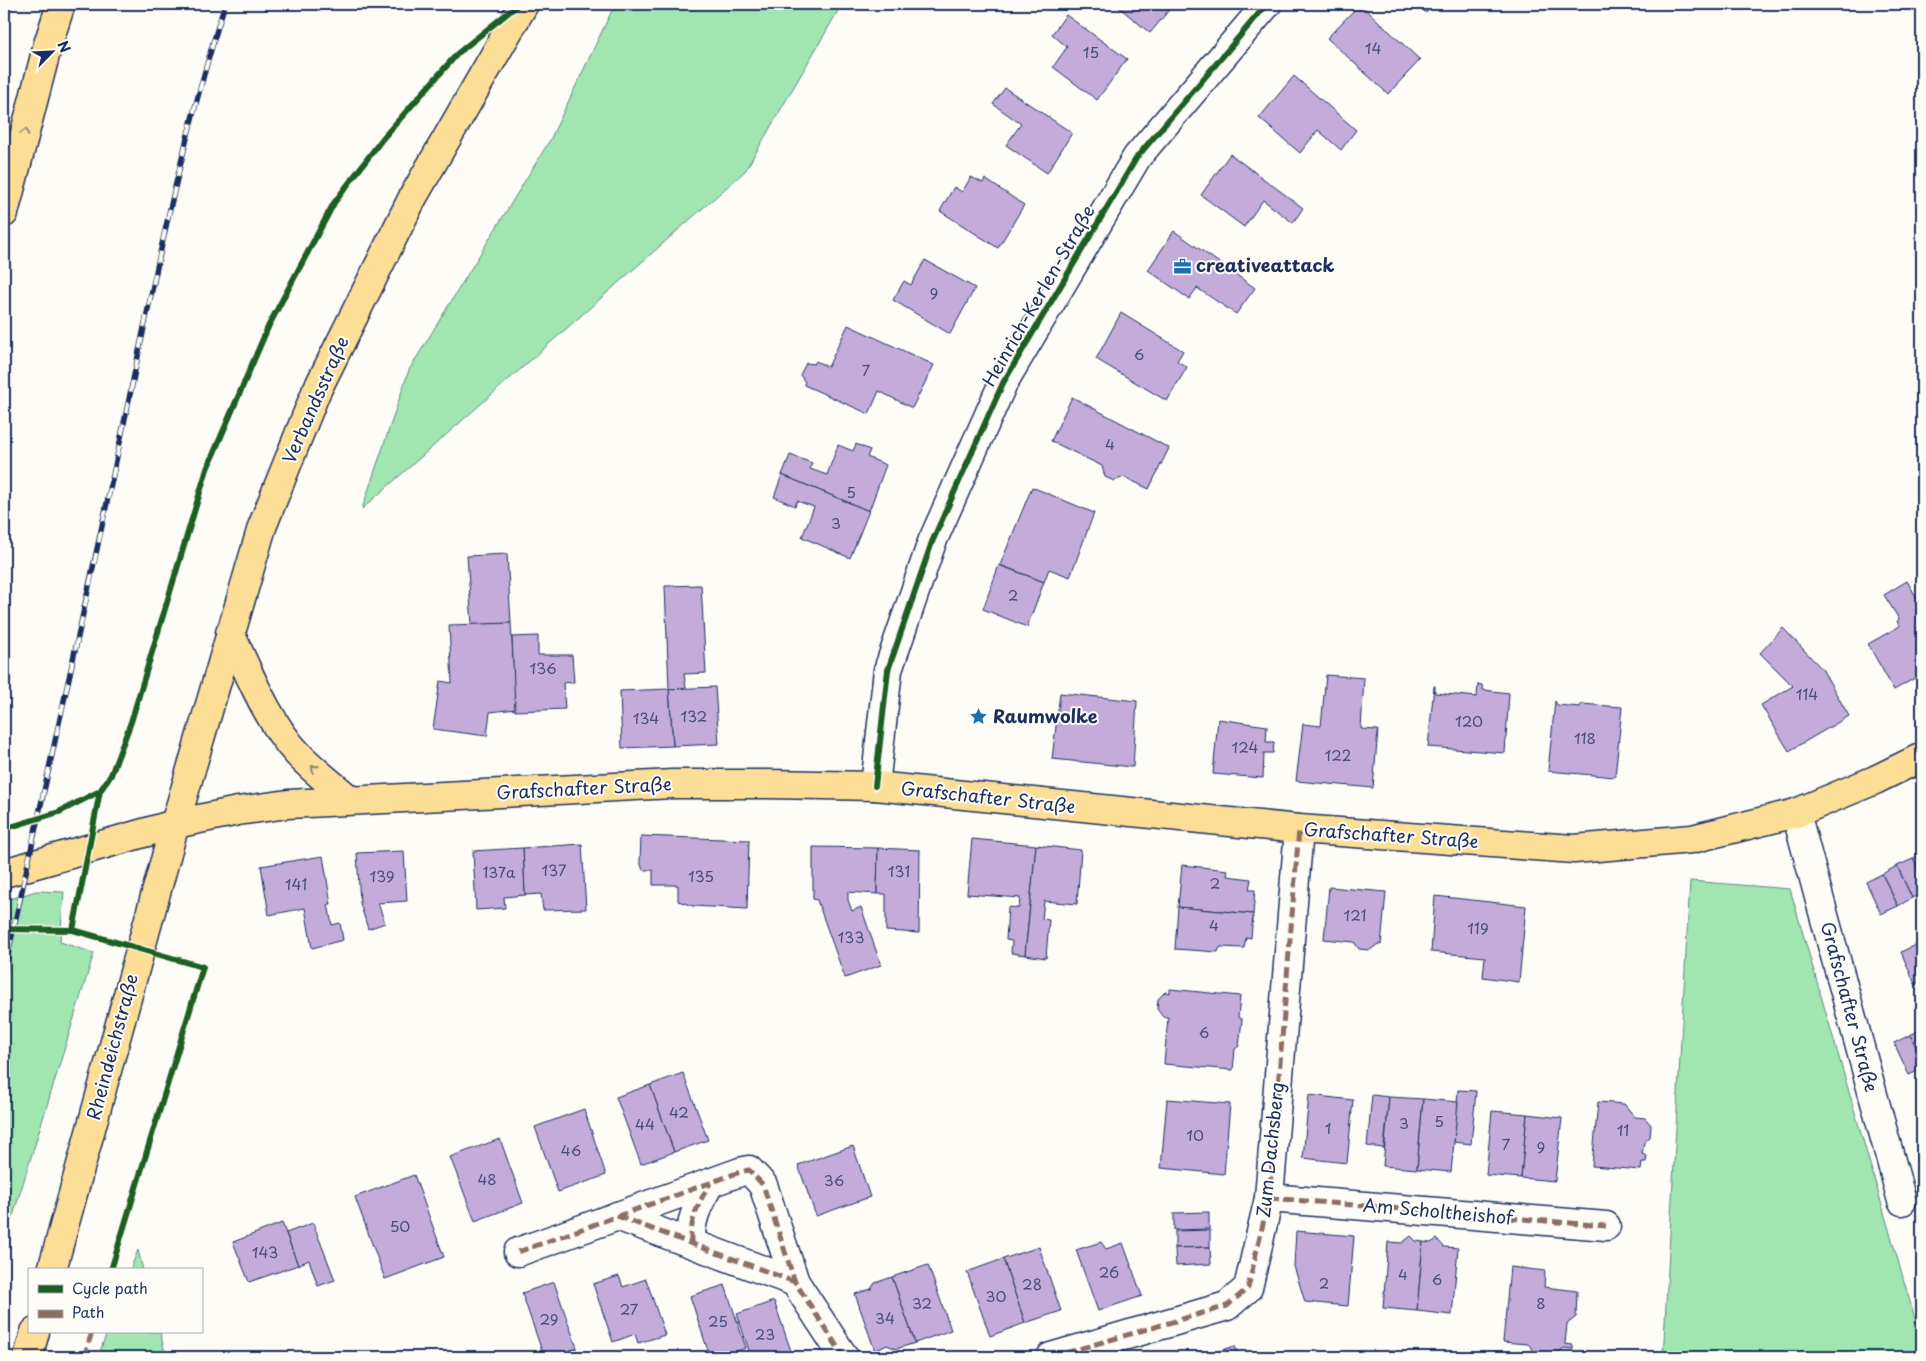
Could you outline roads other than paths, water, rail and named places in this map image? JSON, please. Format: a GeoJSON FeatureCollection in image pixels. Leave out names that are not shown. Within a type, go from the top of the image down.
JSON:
{"type":"FeatureCollection","features":[{"type":"Feature","properties":{"kind":"main road"},"geometry":{"type":"LineString","coordinates":[[4,213],[48,44],[61,4]]}},
{"type":"Feature","properties":{"kind":"main road","name":"Verbandsstraße"},"geometry":{"type":"LineString","coordinates":[[175,824],[262,527],[316,392],[413,197],[524,4]]}},
{"type":"Feature","properties":{"kind":"main road"},"geometry":{"type":"LineString","coordinates":[[230,633],[260,695],[297,753],[350,800]]}},
{"type":"Feature","properties":{"kind":"main road","name":"Grafschafter Straße"},"geometry":{"type":"LineString","coordinates":[[4,873],[175,824],[271,806],[350,800],[673,784],[875,786],[1300,829],[1574,849],[1692,839],[1796,813],[1875,780],[1922,756]]}},
{"type":"Feature","properties":{"kind":"main road","name":"Rheindeichstraße"},"geometry":{"type":"LineString","coordinates":[[53,1268],[175,824]]}},
{"type":"Feature","properties":{"kind":"main road"},"geometry":{"type":"LineString","coordinates":[[28,1357],[34,1334]]}},
{"type":"Feature","properties":{"kind":"street","name":"Heinrich-Kerlen-Straße"},"geometry":{"type":"LineString","coordinates":[[875,786],[888,670],[932,542],[1003,383],[1137,157],[1267,4]]}},
{"type":"Feature","properties":{"kind":"street","name":"Grafschafter Straße"},"geometry":{"type":"LineString","coordinates":[[1796,813],[1902,1201]]}},
{"type":"Feature","properties":{"kind":"street","name":"Zum Dachsberg"},"geometry":{"type":"LineString","coordinates":[[1050,1357],[1227,1306],[1248,1288],[1269,1198],[1300,829]]}},
{"type":"Feature","properties":{"kind":"street"},"geometry":{"type":"LineString","coordinates":[[518,1252],[750,1170],[763,1185],[795,1282],[844,1357]]}},
{"type":"Feature","properties":{"kind":"street"},"geometry":{"type":"LineString","coordinates":[[691,1244],[690,1230],[694,1214],[710,1183]]}},
{"type":"Feature","properties":{"kind":"street","name":"Am Scholtheishof"},"geometry":{"type":"LineString","coordinates":[[1269,1198],[1606,1226]]}},
{"type":"Feature","properties":{"kind":"street"},"geometry":{"type":"LineString","coordinates":[[617,1216],[795,1282]]}},
{"type":"Feature","properties":{"kind":"railway"},"geometry":{"type":"LineString","coordinates":[[4,972],[163,238],[192,120],[225,4]]}},
{"type":"Feature","properties":{"kind":"place","name":"creativeattack"},"geometry":{"type":"Point","coordinates":[1182,266]}},
{"type":"Feature","properties":{"kind":"place","name":"Raumwolke"},"geometry":{"type":"Point","coordinates":[979,717]}}]}
